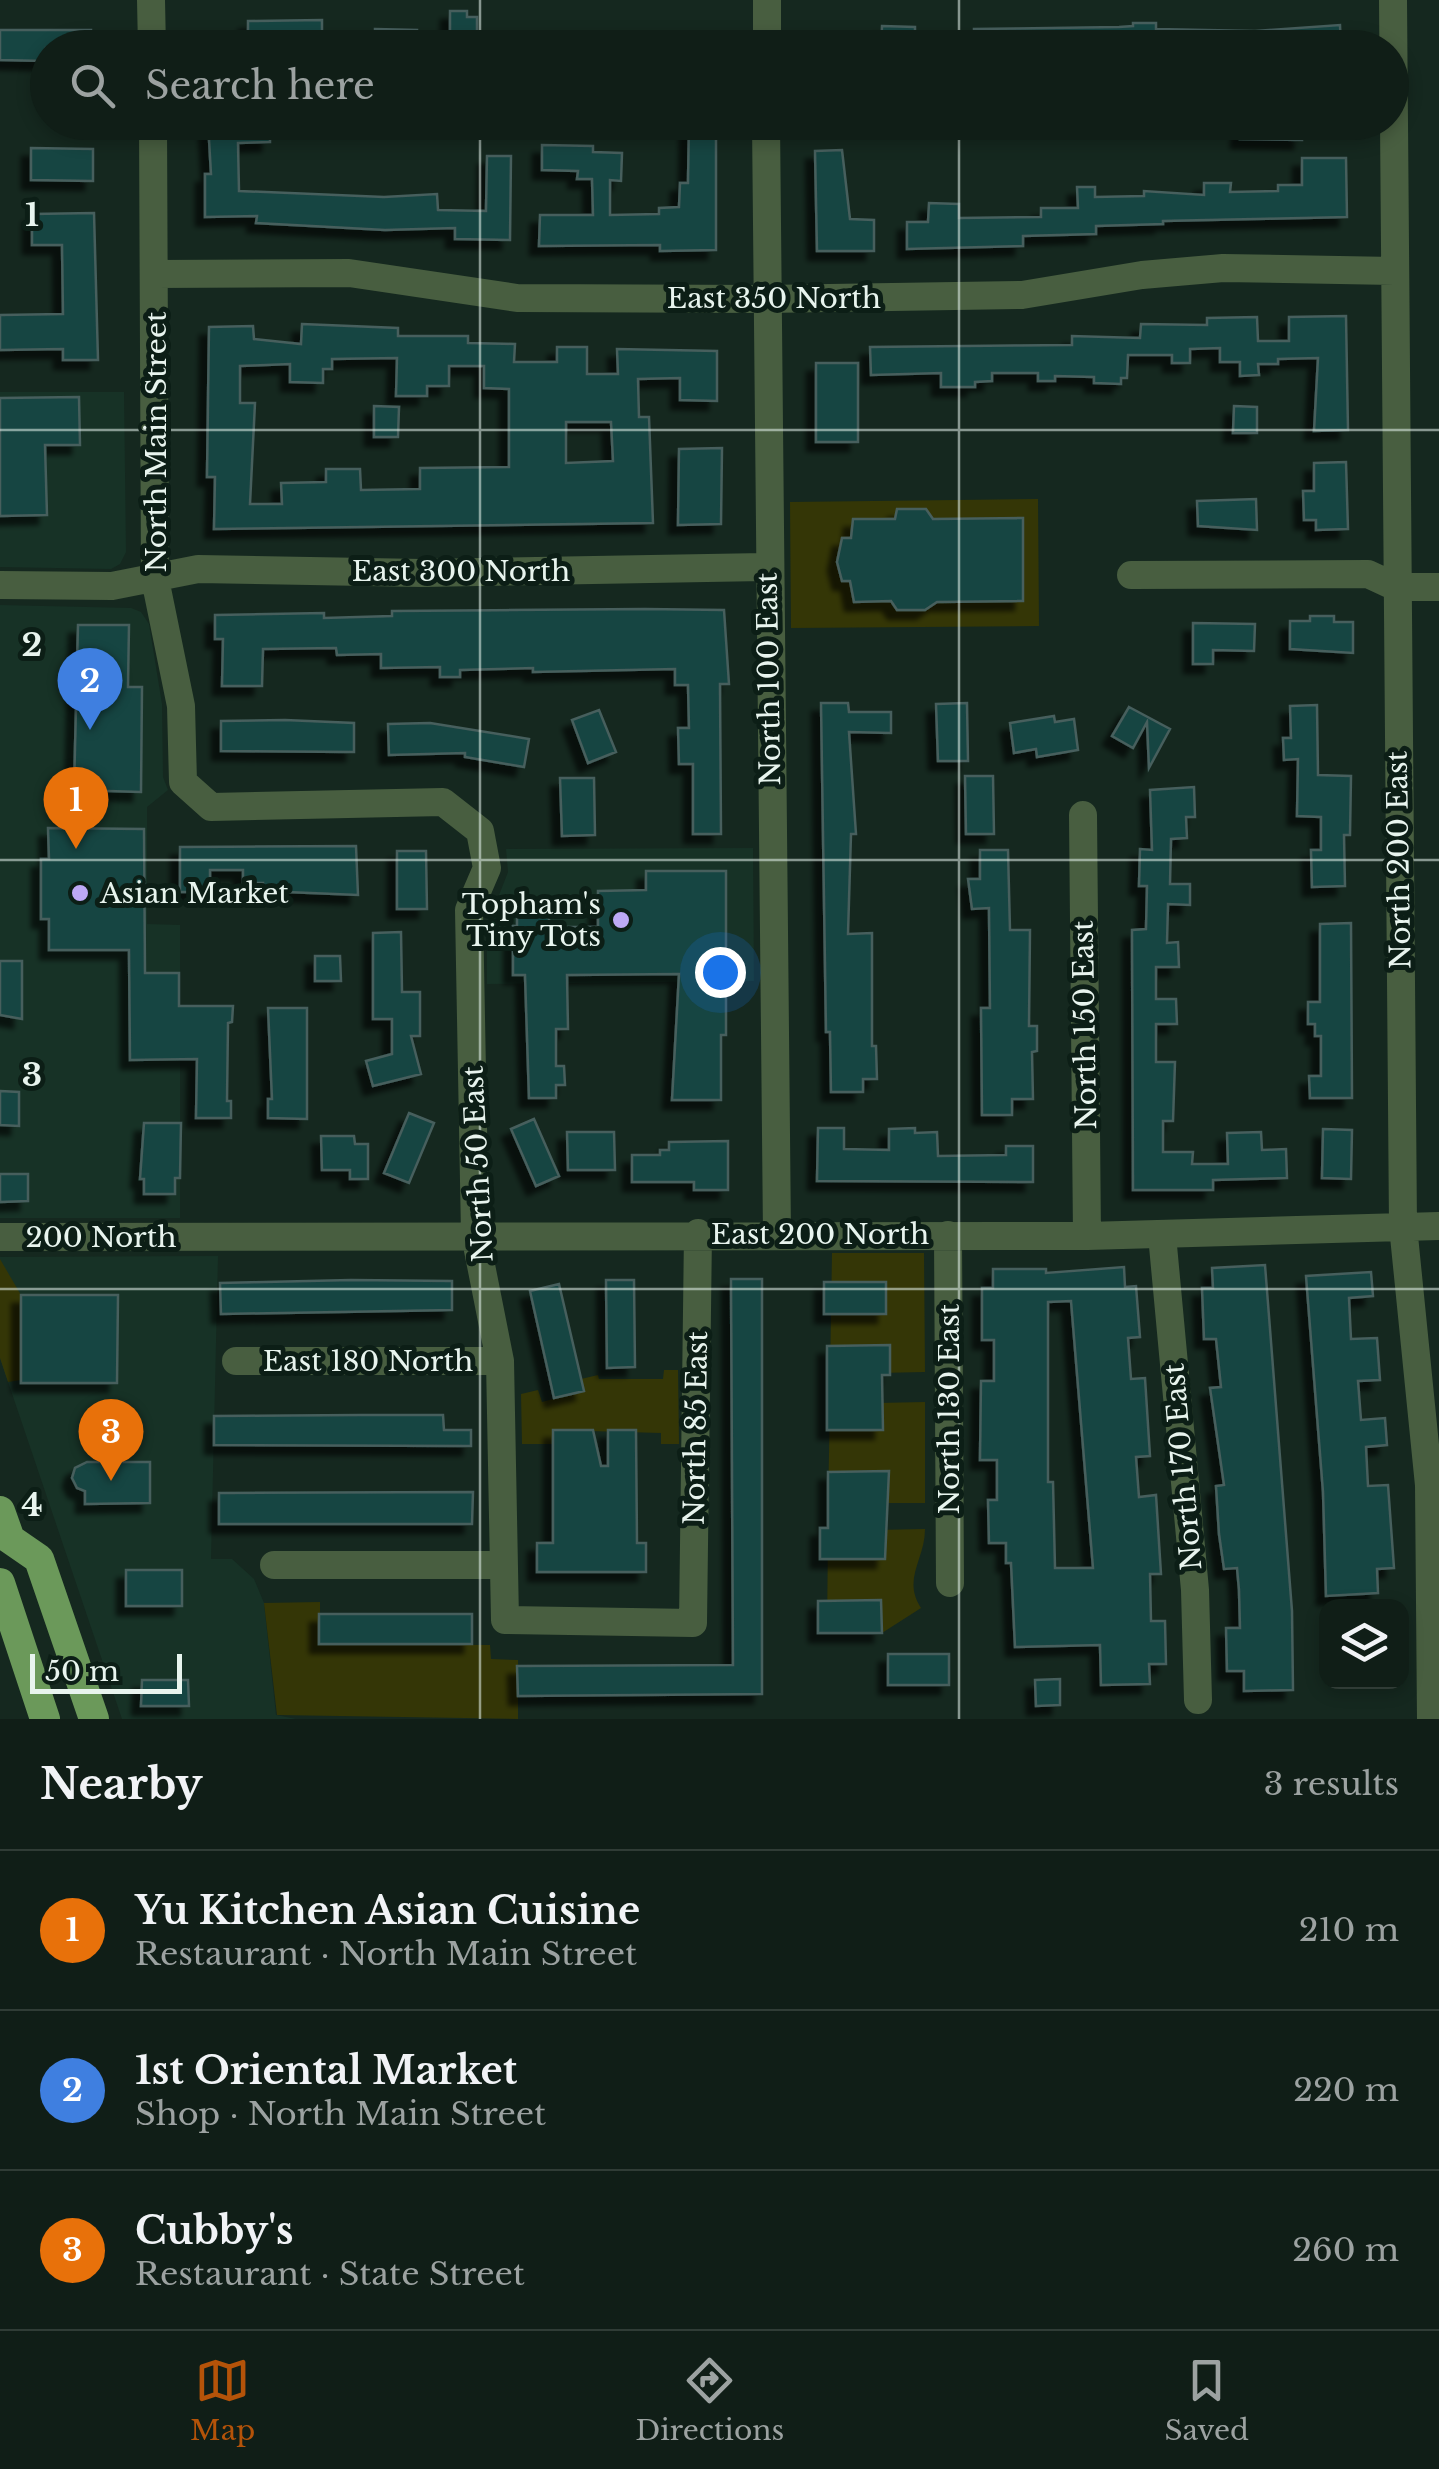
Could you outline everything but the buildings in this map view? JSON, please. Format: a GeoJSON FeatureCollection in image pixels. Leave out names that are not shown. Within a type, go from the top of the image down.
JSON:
{"type":"FeatureCollection","features":[{"type":"Feature","properties":{"kind":"main road"},"geometry":{"type":"LineString","coordinates":[[3,1538],[40,1559],[94,1719]]}},
{"type":"Feature","properties":{"kind":"main road"},"geometry":{"type":"LineString","coordinates":[[0,1584],[45,1719]]}},
{"type":"Feature","properties":{"kind":"street"},"geometry":{"type":"LineString","coordinates":[[152,0],[152,30]]}},
{"type":"Feature","properties":{"kind":"street"},"geometry":{"type":"LineString","coordinates":[[766,30],[767,0]]}},
{"type":"Feature","properties":{"kind":"street","name":"North 200 East"},"geometry":{"type":"LineString","coordinates":[[1392,0],[1392,30]]}},
{"type":"Feature","properties":{"kind":"street","name":"North Main Street"},"geometry":{"type":"LineString","coordinates":[[153,140],[155,578],[181,706],[183,782],[212,807],[443,802],[480,831]]}},
{"type":"Feature","properties":{"kind":"street","name":"North 100 East"},"geometry":{"type":"LineString","coordinates":[[766,140],[776,1235]]}},
{"type":"Feature","properties":{"kind":"street","name":"North 200 East"},"geometry":{"type":"LineString","coordinates":[[1393,140],[1403,1226],[1434,1484],[1430,1719]]}},
{"type":"Feature","properties":{"kind":"street","name":"East 350 North"},"geometry":{"type":"LineString","coordinates":[[155,274],[350,274],[517,298],[766,299],[1022,295],[1142,275],[1223,268],[1394,271]]}},
{"type":"Feature","properties":{"kind":"street","name":"East 300 North"},"geometry":{"type":"LineString","coordinates":[[0,585],[112,586],[198,570],[422,573],[768,568]]}},
{"type":"Feature","properties":{"kind":"street"},"geometry":{"type":"LineString","coordinates":[[1131,575],[1368,574],[1396,588],[1439,587]]}},
{"type":"Feature","properties":{"kind":"street","name":"North 150 East"},"geometry":{"type":"LineString","coordinates":[[1084,815],[1087,1236]]}},
{"type":"Feature","properties":{"kind":"street","name":"North 50 East"},"geometry":{"type":"LineString","coordinates":[[480,831],[487,868],[469,910],[476,1235],[500,1361],[505,1620]]}},
{"type":"Feature","properties":{"kind":"street","name":"East 200 North"},"geometry":{"type":"LineString","coordinates":[[201,1238],[698,1233],[1087,1236],[1439,1226]]}},
{"type":"Feature","properties":{"kind":"street","name":"North 85 East"},"geometry":{"type":"LineString","coordinates":[[505,1620],[693,1622],[698,1233]]}},
{"type":"Feature","properties":{"kind":"street","name":"North 130 East"},"geometry":{"type":"LineString","coordinates":[[948,1235],[950,1583]]}},
{"type":"Feature","properties":{"kind":"street","name":"North 170 East"},"geometry":{"type":"LineString","coordinates":[[1162,1235],[1195,1590],[1198,1700]]}},
{"type":"Feature","properties":{"kind":"street","name":"200 North"},"geometry":{"type":"LineString","coordinates":[[0,1237],[201,1238]]}},
{"type":"Feature","properties":{"kind":"street","name":"East 180 North"},"geometry":{"type":"LineString","coordinates":[[236,1361],[500,1361]]}},
{"type":"Feature","properties":{"kind":"street"},"geometry":{"type":"LineString","coordinates":[[274,1566],[502,1566]]}},
{"type":"Feature","properties":{"kind":"shaded area"},"geometry":{"type":"Polygon","coordinates":[[[0,392],[124,392],[126,552],[120,564],[111,569],[0,567],[0,392]]]}},
{"type":"Feature","properties":{"kind":"shaded area"},"geometry":{"type":"Polygon","coordinates":[[[1038,499],[1039,626],[791,628],[790,502],[1038,499]]]}},
{"type":"Feature","properties":{"kind":"shaded area"},"geometry":{"type":"Polygon","coordinates":[[[0,605],[131,608],[141,612],[149,624],[162,704],[163,777],[168,790],[147,807],[147,924],[180,925],[180,1218],[0,1218],[0,605]]]}},
{"type":"Feature","properties":{"kind":"shaded area","name":"Topham's Tiny Tots"},"geometry":{"type":"Polygon","coordinates":[[[753,848],[754,981],[487,984],[487,926],[508,872],[506,849],[753,848]]]}},
{"type":"Feature","properties":{"kind":"shaded area"},"geometry":{"type":"Polygon","coordinates":[[[832,1253],[924,1253],[925,1372],[830,1374],[832,1253]]]}},
{"type":"Feature","properties":{"kind":"shaded area"},"geometry":{"type":"Polygon","coordinates":[[[218,1256],[211,1559],[232,1559],[254,1579],[264,1603],[276,1715],[296,1719],[122,1719],[0,1358],[0,1257],[218,1256]]]}},
{"type":"Feature","properties":{"kind":"shaded area"},"geometry":{"type":"Polygon","coordinates":[[[0,1259],[21,1295],[21,1380],[8,1382],[0,1358],[0,1259]]]}},
{"type":"Feature","properties":{"kind":"shaded area"},"geometry":{"type":"Polygon","coordinates":[[[664,1370],[678,1370],[679,1444],[661,1444],[661,1433],[553,1430],[553,1444],[522,1444],[521,1394],[538,1390],[542,1402],[583,1391],[581,1379],[598,1375],[599,1379],[663,1379],[664,1370]]]}},
{"type":"Feature","properties":{"kind":"shaded area"},"geometry":{"type":"Polygon","coordinates":[[[925,1402],[925,1503],[828,1503],[830,1404],[925,1402]]]}},
{"type":"Feature","properties":{"kind":"shaded area"},"geometry":{"type":"Polygon","coordinates":[[[925,1529],[914,1578],[921,1608],[882,1633],[827,1633],[828,1531],[925,1529]]]}},
{"type":"Feature","properties":{"kind":"shaded area"},"geometry":{"type":"Polygon","coordinates":[[[320,1602],[320,1644],[490,1645],[491,1659],[518,1660],[518,1719],[277,1715],[264,1603],[320,1602]]]}},
{"type":"Feature","properties":{"kind":"place","name":"1st Oriental Market"},"geometry":{"type":"Point","coordinates":[90,730]}},
{"type":"Feature","properties":{"kind":"place","name":"Yu Kitchen Asian Cuisine"},"geometry":{"type":"Point","coordinates":[76,849]}},
{"type":"Feature","properties":{"kind":"place","name":"Asian Market"},"geometry":{"type":"Point","coordinates":[80,893]}},
{"type":"Feature","properties":{"kind":"place","name":"Topham's Tiny Tots"},"geometry":{"type":"Point","coordinates":[621,920]}},
{"type":"Feature","properties":{"kind":"place","name":"Cubby's"},"geometry":{"type":"Point","coordinates":[111,1481]}}]}
